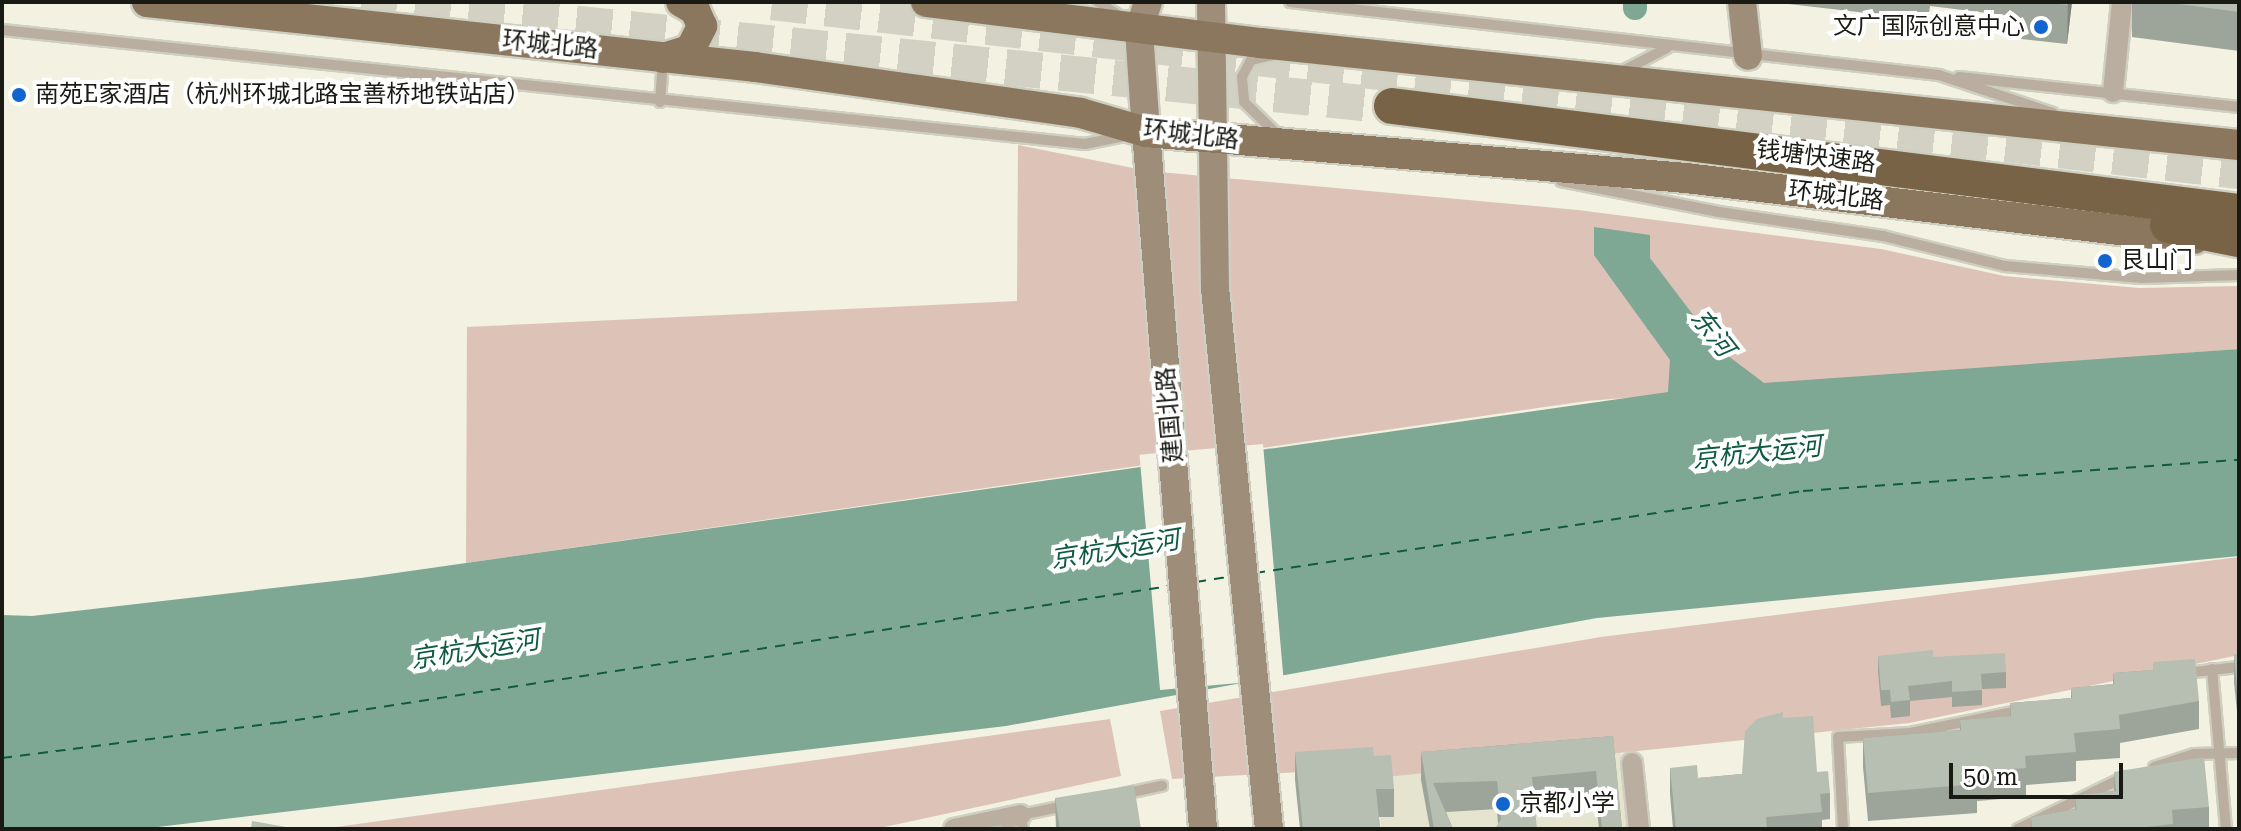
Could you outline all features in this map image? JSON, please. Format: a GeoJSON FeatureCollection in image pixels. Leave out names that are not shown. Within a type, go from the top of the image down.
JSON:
{"type":"FeatureCollection","features":[{"type":"Feature","properties":{"kind":"highway","name":"钱塘快速路"},"geometry":{"type":"LineString","coordinates":[[1392,106],[2239,212]]}},
{"type":"Feature","properties":{"kind":"highway"},"geometry":{"type":"LineString","coordinates":[[1841,160],[2239,241]]}},
{"type":"Feature","properties":{"kind":"main road","name":"环城北路"},"geometry":{"type":"LineString","coordinates":[[147,2],[663,58],[1081,113],[1146,132],[1313,149],[1686,178],[2239,241]]}},
{"type":"Feature","properties":{"kind":"main road"},"geometry":{"type":"LineString","coordinates":[[663,58],[690,50],[702,26],[695,10],[681,2]]}},
{"type":"Feature","properties":{"kind":"main road"},"geometry":{"type":"LineString","coordinates":[[926,2],[1067,16],[1144,16],[1210,35],[2239,145]]}},
{"type":"Feature","properties":{"kind":"main road"},"geometry":{"type":"LineString","coordinates":[[1211,2],[1215,288],[1269,829]]}},
{"type":"Feature","properties":{"kind":"main road"},"geometry":{"type":"LineString","coordinates":[[1742,2],[1748,56]]}},
{"type":"Feature","properties":{"kind":"main road","name":"建国北路"},"geometry":{"type":"LineString","coordinates":[[1144,16],[1146,132],[1203,829]]}},
{"type":"Feature","properties":{"kind":"street"},"geometry":{"type":"LineString","coordinates":[[2113,92],[2122,2]]}},
{"type":"Feature","properties":{"kind":"street"},"geometry":{"type":"LineString","coordinates":[[1632,763],[1639,829]]}},
{"type":"Feature","properties":{"kind":"street"},"geometry":{"type":"LineString","coordinates":[[954,829],[1022,822]]}},
{"type":"Feature","properties":{"kind":"lane"},"geometry":{"type":"LineString","coordinates":[[1098,2],[1144,16]]}},
{"type":"Feature","properties":{"kind":"lane"},"geometry":{"type":"LineString","coordinates":[[1290,2],[1748,56],[2239,107]]}},
{"type":"Feature","properties":{"kind":"lane"},"geometry":{"type":"LineString","coordinates":[[2,30],[660,102],[1085,144],[1146,132]]}},
{"type":"Feature","properties":{"kind":"lane"},"geometry":{"type":"LineString","coordinates":[[1609,78],[1669,47]]}},
{"type":"Feature","properties":{"kind":"lane"},"geometry":{"type":"LineString","coordinates":[[1313,149],[1267,130],[1244,102],[1242,77],[1251,60],[1327,48]]}},
{"type":"Feature","properties":{"kind":"lane"},"geometry":{"type":"LineString","coordinates":[[660,102],[663,58]]}},
{"type":"Feature","properties":{"kind":"lane"},"geometry":{"type":"LineString","coordinates":[[1939,75],[2107,132]]}},
{"type":"Feature","properties":{"kind":"lane"},"geometry":{"type":"LineString","coordinates":[[1457,160],[1719,212],[1883,236],[2005,266],[2141,278],[2239,275]]}},
{"type":"Feature","properties":{"kind":"lane"},"geometry":{"type":"LineString","coordinates":[[2165,675],[2239,667]]}},
{"type":"Feature","properties":{"kind":"lane"},"geometry":{"type":"LineString","coordinates":[[2212,669],[2226,829]]}},
{"type":"Feature","properties":{"kind":"lane"},"geometry":{"type":"LineString","coordinates":[[1843,829],[1838,737],[1910,733],[2035,708]]}},
{"type":"Feature","properties":{"kind":"lane"},"geometry":{"type":"LineString","coordinates":[[2018,829],[2112,781],[2194,754],[2239,753]]}},
{"type":"Feature","properties":{"kind":"lane"},"geometry":{"type":"LineString","coordinates":[[1115,796],[1162,786]]}},
{"type":"Feature","properties":{"kind":"lane"},"geometry":{"type":"LineString","coordinates":[[1022,822],[1084,802]]}},
{"type":"Feature","properties":{"kind":"shaded area"},"geometry":{"type":"Polygon","coordinates":[[[1018,145],[1148,171],[1578,210],[1881,249],[2004,276],[2139,288],[2239,286],[2239,349],[1587,401],[466,563],[467,327],[1017,301],[1018,145]]]}},
{"type":"Feature","properties":{"kind":"shaded area"},"geometry":{"type":"Polygon","coordinates":[[[2239,557],[2239,655],[1909,723],[1377,778],[1374,768],[1172,779],[1160,711],[1601,637],[2239,557]]]}},
{"type":"Feature","properties":{"kind":"shaded area"},"geometry":{"type":"Polygon","coordinates":[[[1110,719],[1121,776],[875,829],[322,829],[1110,719]]]}},
{"type":"Feature","properties":{"kind":"shaded area","name":"京都小学"},"geometry":{"type":"Polygon","coordinates":[[[1621,752],[1628,829],[1381,829],[1377,778],[1621,752]]]}},
{"type":"Feature","properties":{"kind":"water","name":"京杭大运河"},"geometry":{"type":"Polygon","coordinates":[[[1594,227],[1650,235],[1650,258],[1719,349],[1764,383],[2239,349],[2239,556],[1597,618],[1006,726],[141,829],[2,829],[2,615],[32,616],[361,578],[1668,392],[1670,360],[1594,255],[1594,227]]]}},
{"type":"Feature","properties":{"kind":"pier"},"geometry":{"type":"Polygon","coordinates":[[[1263,444],[1284,679],[1160,690],[1139,455],[1263,444]]]}},
{"type":"Feature","properties":{"kind":"building"},"geometry":{"type":"Polygon","coordinates":[[[2164,2],[2239,2],[2239,12],[2164,2]]]}},
{"type":"Feature","properties":{"kind":"building"},"geometry":{"type":"Polygon","coordinates":[[[1933,650],[1933,657],[2005,653],[2006,672],[1981,674],[1982,690],[1952,692],[1952,681],[1908,686],[1910,700],[1891,702],[1890,690],[1881,690],[1878,656],[1933,650]]]}},
{"type":"Feature","properties":{"kind":"building"},"geometry":{"type":"Polygon","coordinates":[[[2234,654],[2239,654],[2239,701],[2238,701],[2234,654]]]}},
{"type":"Feature","properties":{"kind":"building"},"geometry":{"type":"Polygon","coordinates":[[[2195,659],[2199,701],[2119,715],[2120,729],[2074,733],[2076,752],[2025,756],[2026,768],[1976,772],[1977,784],[1868,793],[1863,738],[1961,730],[1960,720],[2011,716],[2010,703],[2072,698],[2071,688],[2114,684],[2113,673],[2153,670],[2153,662],[2195,659]]]}},
{"type":"Feature","properties":{"kind":"building"},"geometry":{"type":"Polygon","coordinates":[[[1783,712],[1783,718],[1813,716],[1817,772],[1828,771],[1830,793],[1820,794],[1822,812],[1766,817],[1767,829],[1676,829],[1670,768],[1697,765],[1698,778],[1742,774],[1745,731],[1757,719],[1783,712]]]}},
{"type":"Feature","properties":{"kind":"building"},"geometry":{"type":"Polygon","coordinates":[[[1613,736],[1622,829],[1602,829],[1596,771],[1532,777],[1537,829],[1495,829],[1501,819],[1497,781],[1433,783],[1453,829],[1434,829],[1421,752],[1613,736]]]}},
{"type":"Feature","properties":{"kind":"building"},"geometry":{"type":"Polygon","coordinates":[[[1373,747],[1374,756],[1391,755],[1394,789],[1376,789],[1380,829],[1303,829],[1295,752],[1373,747]]]}},
{"type":"Feature","properties":{"kind":"building"},"geometry":{"type":"Polygon","coordinates":[[[2204,757],[2209,807],[2172,810],[2173,824],[2129,829],[2032,829],[2031,817],[2076,809],[2075,795],[2116,791],[2114,772],[2204,757]]]}},
{"type":"Feature","properties":{"kind":"building"},"geometry":{"type":"Polygon","coordinates":[[[1134,785],[1141,829],[1060,829],[1055,798],[1134,785]]]}},
{"type":"Feature","properties":{"kind":"building"},"geometry":{"type":"Polygon","coordinates":[[[252,821],[297,829],[251,829],[252,821]]]}},
{"type":"Feature","properties":{"kind":"building"},"geometry":{"type":"Polygon","coordinates":[[[1001,825],[1002,829],[973,829],[1001,825]]]}},
{"type":"Feature","properties":{"kind":"waterway","name":"东河"},"geometry":{"type":"LineString","coordinates":[[1635,2],[1635,8]]}},
{"type":"Feature","properties":{"kind":"ferry route"},"geometry":{"type":"LineString","coordinates":[[1255,573],[1803,491],[2239,460]]}},
{"type":"Feature","properties":{"kind":"ferry route"},"geometry":{"type":"LineString","coordinates":[[1196,582],[1229,577]]}},
{"type":"Feature","properties":{"kind":"ferry route"},"geometry":{"type":"LineString","coordinates":[[2,758],[277,723],[1170,586]]}},
{"type":"Feature","properties":{"kind":"tunnel"},"geometry":{"type":"LineString","coordinates":[[361,2],[1392,106]]}},
{"type":"Feature","properties":{"kind":"tunnel"},"geometry":{"type":"LineString","coordinates":[[772,2],[2239,171]]}},
{"type":"Feature","properties":{"kind":"place","name":"文广国际创意中心"},"geometry":{"type":"Point","coordinates":[2041,27]}},
{"type":"Feature","properties":{"kind":"place","name":"南苑E家酒店（杭州环城北路宝善桥地铁站店）"},"geometry":{"type":"Point","coordinates":[19,95]}},
{"type":"Feature","properties":{"kind":"place","name":"艮山门"},"geometry":{"type":"Point","coordinates":[2105,261]}},
{"type":"Feature","properties":{"kind":"place","name":"京都小学"},"geometry":{"type":"Point","coordinates":[1503,804]}}]}
